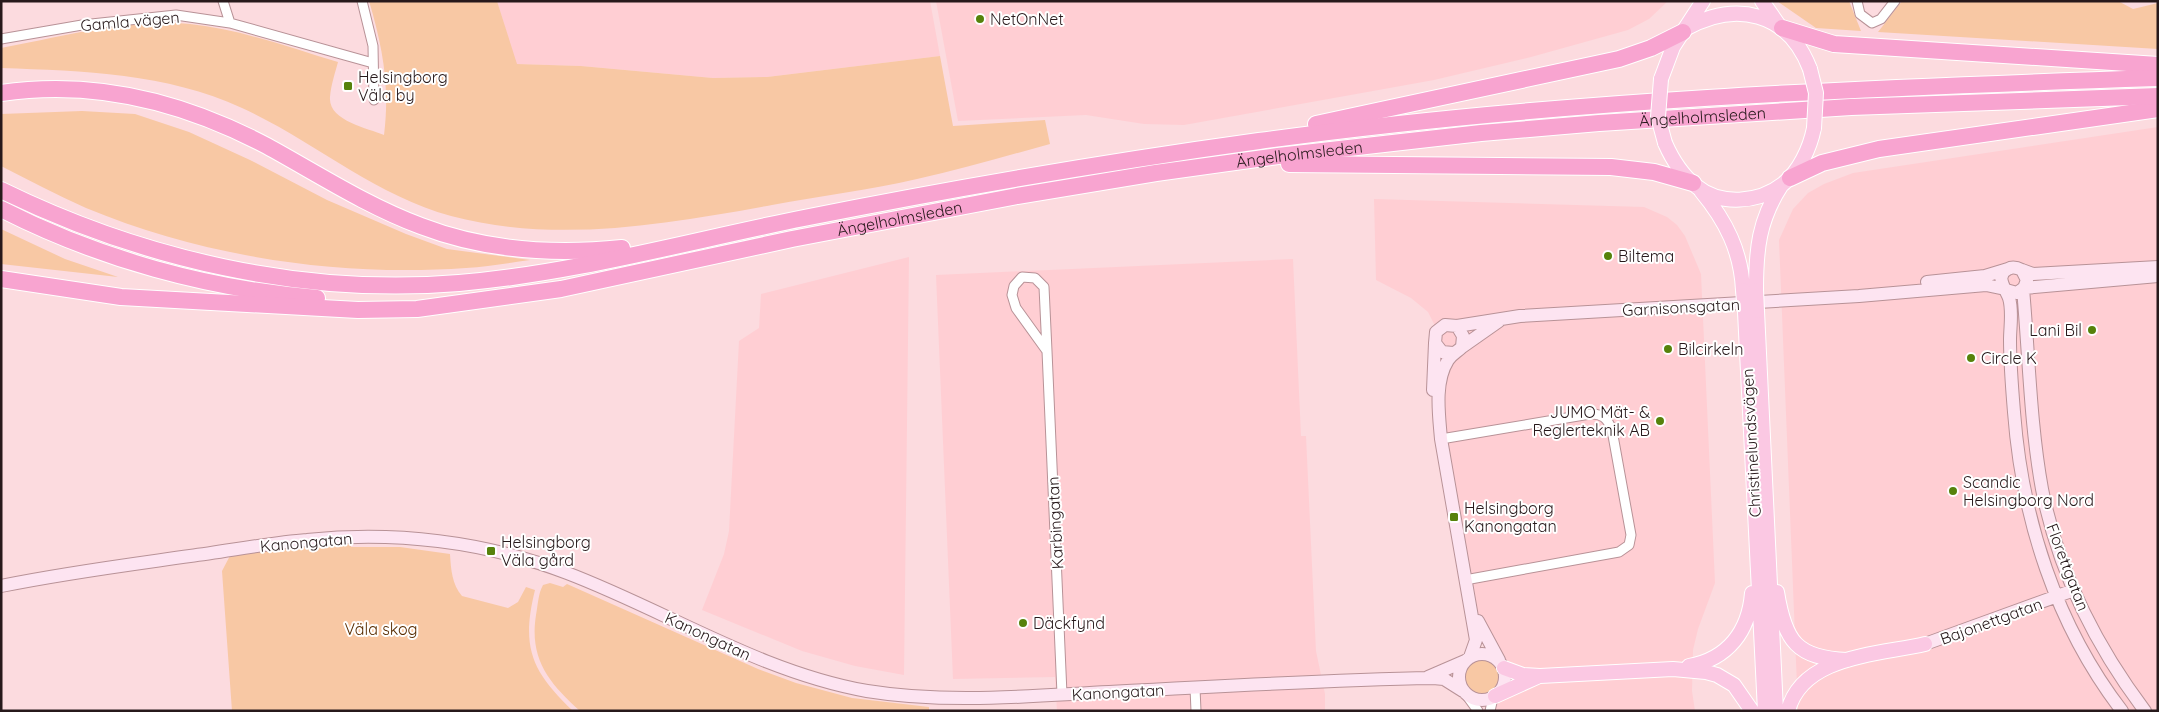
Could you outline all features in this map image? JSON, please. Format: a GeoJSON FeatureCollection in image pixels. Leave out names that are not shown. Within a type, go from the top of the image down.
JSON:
{"type":"FeatureCollection","features":[{"type":"Feature","properties":{"kind":"highway"},"geometry":{"type":"LineString","coordinates":[[1780,26],[1834,44],[2158,65]]}},
{"type":"Feature","properties":{"kind":"highway"},"geometry":{"type":"LineString","coordinates":[[1182,152],[1225,139],[1365,115],[1619,59],[1651,48],[1684,31]]}},
{"type":"Feature","properties":{"kind":"highway","name":"Ängelholmsleden"},"geometry":{"type":"LineString","coordinates":[[682,245],[796,220],[946,191],[1182,152],[1422,122],[1602,105],[1944,85],[2158,78]]}},
{"type":"Feature","properties":{"kind":"highway"},"geometry":{"type":"LineString","coordinates":[[1,93],[32,89],[90,90],[133,95],[175,106],[238,132],[401,218],[442,233],[483,244],[537,251],[572,252],[682,245]]}},
{"type":"Feature","properties":{"kind":"highway","name":"Ängelholmsleden"},"geometry":{"type":"LineString","coordinates":[[452,304],[561,289],[933,211],[1156,173],[1222,164],[1481,133],[1599,123],[1860,107],[2158,96]]}},
{"type":"Feature","properties":{"kind":"highway"},"geometry":{"type":"LineString","coordinates":[[1786,181],[1822,163],[1853,154],[2090,117],[2158,109]]}},
{"type":"Feature","properties":{"kind":"highway"},"geometry":{"type":"LineString","coordinates":[[1222,164],[1610,167],[1654,172],[1695,185]]}},
{"type":"Feature","properties":{"kind":"highway"},"geometry":{"type":"LineString","coordinates":[[1,190],[70,221],[148,248],[226,268],[328,282],[365,284],[455,283],[525,275],[682,245]]}},
{"type":"Feature","properties":{"kind":"highway"},"geometry":{"type":"LineString","coordinates":[[1,209],[93,249],[134,262],[224,285],[274,294],[344,300],[452,304]]}},
{"type":"Feature","properties":{"kind":"highway"},"geometry":{"type":"LineString","coordinates":[[1,279],[121,297],[248,306],[417,310],[452,304]]}},
{"type":"Feature","properties":{"kind":"main road"},"geometry":{"type":"LineString","coordinates":[[1703,1],[1669,55],[1661,79],[1658,117],[1665,143],[1675,162],[1695,185],[1718,197],[1737,200],[1755,197],[1786,181],[1803,157],[1814,128],[1816,94],[1810,69],[1795,41],[1780,26],[1762,1]]}},
{"type":"Feature","properties":{"kind":"main road"},"geometry":{"type":"LineString","coordinates":[[1684,31],[1715,16],[1733,13],[1755,16],[1780,26]]}},
{"type":"Feature","properties":{"kind":"main road","name":"Christinelundsvägen"},"geometry":{"type":"LineString","coordinates":[[1765,711],[1755,530],[1750,290],[1760,232],[1768,208],[1786,181]]}},
{"type":"Feature","properties":{"kind":"main road","name":"Christinelundsvägen"},"geometry":{"type":"LineString","coordinates":[[1695,185],[1727,227],[1750,290]]}},
{"type":"Feature","properties":{"kind":"main road","name":"Christinelundsvägen"},"geometry":{"type":"LineString","coordinates":[[1751,312],[1765,493],[1776,711]]}},
{"type":"Feature","properties":{"kind":"main road"},"geometry":{"type":"LineString","coordinates":[[1765,493],[1778,596],[1790,633],[1800,649],[1808,654],[1826,659],[1847,660]]}},
{"type":"Feature","properties":{"kind":"main road"},"geometry":{"type":"LineString","coordinates":[[1503,665],[1523,675],[1540,676],[1673,669],[1697,665],[1717,658],[1739,637],[1751,606],[1755,530]]}},
{"type":"Feature","properties":{"kind":"main road"},"geometry":{"type":"LineString","coordinates":[[1788,711],[1799,689],[1813,674],[1847,660],[1925,644]]}},
{"type":"Feature","properties":{"kind":"main road"},"geometry":{"type":"LineString","coordinates":[[1673,669],[1706,672],[1723,678],[1739,691],[1752,711]]}},
{"type":"Feature","properties":{"kind":"main road"},"geometry":{"type":"LineString","coordinates":[[1494,697],[1540,676]]}},
{"type":"Feature","properties":{"kind":"street"},"geometry":{"type":"LineString","coordinates":[[224,1],[230,23]]}},
{"type":"Feature","properties":{"kind":"street"},"geometry":{"type":"LineString","coordinates":[[362,1],[372,37],[374,100]]}},
{"type":"Feature","properties":{"kind":"street"},"geometry":{"type":"LineString","coordinates":[[1857,1],[1860,14],[1872,23],[1881,19],[1895,1]]}},
{"type":"Feature","properties":{"kind":"street","name":"Gamla vägen"},"geometry":{"type":"LineString","coordinates":[[1,39],[82,25],[176,15],[230,23],[373,63]]}},
{"type":"Feature","properties":{"kind":"street","name":"Garnisonsgatan"},"geometry":{"type":"LineString","coordinates":[[1859,296],[1891,288],[1985,276],[2015,267],[2033,274],[2158,267]]}},
{"type":"Feature","properties":{"kind":"street"},"geometry":{"type":"LineString","coordinates":[[2006,289],[2002,277],[2008,269]]}},
{"type":"Feature","properties":{"kind":"street"},"geometry":{"type":"LineString","coordinates":[[2022,270],[2027,280],[2024,288]]}},
{"type":"Feature","properties":{"kind":"street","name":"Garnisonsgatan"},"geometry":{"type":"LineString","coordinates":[[1468,659],[1476,640],[1441,439],[1438,409],[1433,390],[1434,337],[1440,327],[1451,324],[1457,326],[1539,315],[1859,296],[1986,285],[2017,292],[2024,288],[2158,276]]}},
{"type":"Feature","properties":{"kind":"street","name":"Karbingatan"},"geometry":{"type":"LineString","coordinates":[[1047,351],[1014,304],[1014,286],[1022,277],[1035,278],[1044,287],[1047,351],[1062,694]]}},
{"type":"Feature","properties":{"kind":"street","name":"Florettgatan"},"geometry":{"type":"LineString","coordinates":[[2024,288],[2035,435],[2042,487],[2057,543],[2074,590],[2112,664],[2145,711]]}},
{"type":"Feature","properties":{"kind":"street","name":"Florettgatan"},"geometry":{"type":"LineString","coordinates":[[2006,289],[2011,303],[2013,393],[2023,484],[2038,546],[2057,598],[2092,668],[2122,711]]}},
{"type":"Feature","properties":{"kind":"street","name":"Garnisonsgatan"},"geometry":{"type":"LineString","coordinates":[[1438,409],[1443,371],[1457,350],[1504,319]]}},
{"type":"Feature","properties":{"kind":"street"},"geometry":{"type":"LineString","coordinates":[[1435,343],[1442,352],[1457,350],[1463,336],[1457,326]]}},
{"type":"Feature","properties":{"kind":"street"},"geometry":{"type":"LineString","coordinates":[[1441,439],[1594,414],[1602,416],[1612,430],[1631,535],[1629,544],[1619,552],[1465,580]]}},
{"type":"Feature","properties":{"kind":"street","name":"Kanongatan"},"geometry":{"type":"LineString","coordinates":[[1,586],[82,572],[304,540],[406,537],[474,546],[552,567],[754,657],[833,684],[909,696],[946,698],[1062,694],[1426,678],[1444,679],[1464,692]]}},
{"type":"Feature","properties":{"kind":"street","name":"Bajonettgatan"},"geometry":{"type":"LineString","coordinates":[[1925,644],[2057,598],[2074,590]]}},
{"type":"Feature","properties":{"kind":"street","name":"Garnisonsgatan"},"geometry":{"type":"LineString","coordinates":[[1469,603],[1484,635],[1503,665]]}},
{"type":"Feature","properties":{"kind":"street"},"geometry":{"type":"LineString","coordinates":[[1464,692],[1476,699],[1494,697],[1500,692],[1506,681],[1503,665],[1486,654],[1468,659],[1459,675],[1464,692],[1478,711]]}},
{"type":"Feature","properties":{"kind":"street","name":"Kanongatan"},"geometry":{"type":"LineString","coordinates":[[1426,678],[1468,659]]}},
{"type":"Feature","properties":{"kind":"street"},"geometry":{"type":"LineString","coordinates":[[1195,688],[1196,711]]}},
{"type":"Feature","properties":{"kind":"street"},"geometry":{"type":"LineString","coordinates":[[1490,711],[1494,697]]}},
{"type":"Feature","properties":{"kind":"shaded area"},"geometry":{"type":"Polygon","coordinates":[[[497,1],[930,1],[940,56],[767,77],[713,78],[581,66],[516,64],[497,1]]]}},
{"type":"Feature","properties":{"kind":"shaded area"},"geometry":{"type":"Polygon","coordinates":[[[936,1],[1668,1],[1649,19],[1628,30],[1531,57],[1434,80],[1184,125],[1144,124],[1086,115],[958,121],[936,1]]]}},
{"type":"Feature","properties":{"kind":"shaded area"},"geometry":{"type":"Polygon","coordinates":[[[2158,127],[2158,711],[1798,711],[1779,240],[1793,209],[1808,193],[1824,184],[1853,173],[2158,127]]]}},
{"type":"Feature","properties":{"kind":"shaded area"},"geometry":{"type":"Polygon","coordinates":[[[1374,199],[1644,207],[1667,217],[1677,225],[1685,236],[1701,274],[1715,583],[1698,629],[1693,650],[1692,691],[1695,711],[1492,711],[1494,703],[1534,681],[1507,665],[1493,648],[1472,602],[1443,436],[1446,348],[1428,312],[1411,298],[1376,280],[1374,199]]]}},
{"type":"Feature","properties":{"kind":"shaded area"},"geometry":{"type":"Polygon","coordinates":[[[909,257],[904,675],[855,666],[802,651],[702,610],[724,554],[729,531],[739,341],[759,328],[761,294],[909,257]]]}},
{"type":"Feature","properties":{"kind":"shaded area"},"geometry":{"type":"Polygon","coordinates":[[[1293,259],[1301,436],[1306,436],[1316,651],[1325,694],[1325,711],[1057,711],[1055,677],[953,679],[936,275],[1293,259]]]}},
{"type":"Feature","properties":{"kind":"green space"},"geometry":{"type":"Polygon","coordinates":[[[369,1],[497,1],[517,64],[581,66],[713,78],[767,77],[940,56],[953,126],[1045,120],[1050,144],[899,183],[692,219],[612,228],[531,229],[451,216],[423,207],[370,181],[268,121],[213,96],[184,87],[124,76],[1,68],[1,48],[118,26],[166,23],[209,26],[265,40],[338,62],[330,97],[331,105],[335,112],[350,122],[384,135],[386,84],[378,35],[369,1]]]}},
{"type":"Feature","properties":{"kind":"green space"},"geometry":{"type":"Polygon","coordinates":[[[1777,1],[1849,1],[1861,31],[1816,28],[1777,1]]]}},
{"type":"Feature","properties":{"kind":"green space"},"geometry":{"type":"Polygon","coordinates":[[[1902,1],[2118,1],[2133,9],[2158,3],[2158,49],[1878,32],[1902,1]]]}},
{"type":"Feature","properties":{"kind":"green space"},"geometry":{"type":"Polygon","coordinates":[[[82,111],[135,114],[189,132],[250,160],[327,200],[406,234],[447,249],[530,260],[498,265],[418,270],[321,266],[272,260],[224,251],[131,225],[86,208],[1,166],[1,114],[82,111]]]}},
{"type":"Feature","properties":{"kind":"green space"},"geometry":{"type":"Polygon","coordinates":[[[1,229],[65,259],[118,277],[1,264],[1,229]]]}},
{"type":"Feature","properties":{"kind":"green space","name":"Väla skog"},"geometry":{"type":"Polygon","coordinates":[[[351,537],[351,547],[400,547],[450,554],[454,582],[462,596],[508,608],[518,602],[526,587],[535,590],[529,627],[533,657],[547,683],[573,711],[232,711],[222,571],[233,550],[351,537]]]}},
{"type":"Feature","properties":{"kind":"green space"},"geometry":{"type":"Polygon","coordinates":[[[550,583],[563,587],[567,584],[758,669],[796,683],[852,698],[929,707],[929,711],[580,711],[551,680],[544,669],[536,645],[535,631],[539,596],[543,585],[550,583]]]}},
{"type":"Feature","properties":{"kind":"green space"},"geometry":{"type":"Polygon","coordinates":[[[1482,660],[1494,665],[1499,677],[1494,689],[1482,694],[1470,689],[1465,677],[1470,665],[1482,660]]]}},
{"type":"Feature","properties":{"kind":"place","name":"NetOnNet"},"geometry":{"type":"Point","coordinates":[980,19]}},
{"type":"Feature","properties":{"kind":"place","name":"Helsingborg Väla by"},"geometry":{"type":"Point","coordinates":[348,86]}},
{"type":"Feature","properties":{"kind":"place","name":"Biltema"},"geometry":{"type":"Point","coordinates":[1608,256]}},
{"type":"Feature","properties":{"kind":"place","name":"Lani Bil"},"geometry":{"type":"Point","coordinates":[2092,330]}},
{"type":"Feature","properties":{"kind":"place","name":"Bilcirkeln"},"geometry":{"type":"Point","coordinates":[1668,349]}},
{"type":"Feature","properties":{"kind":"place","name":"Circle K"},"geometry":{"type":"Point","coordinates":[1971,358]}},
{"type":"Feature","properties":{"kind":"place","name":"JUMO Mät- & Reglerteknik AB"},"geometry":{"type":"Point","coordinates":[1660,421]}},
{"type":"Feature","properties":{"kind":"place","name":"Scandic Helsingborg Nord"},"geometry":{"type":"Point","coordinates":[1953,491]}},
{"type":"Feature","properties":{"kind":"place","name":"Helsingborg Kanongatan"},"geometry":{"type":"Point","coordinates":[1454,517]}},
{"type":"Feature","properties":{"kind":"place","name":"Helsingborg Väla gård"},"geometry":{"type":"Point","coordinates":[491,551]}},
{"type":"Feature","properties":{"kind":"place","name":"Däckfynd"},"geometry":{"type":"Point","coordinates":[1023,623]}}]}
